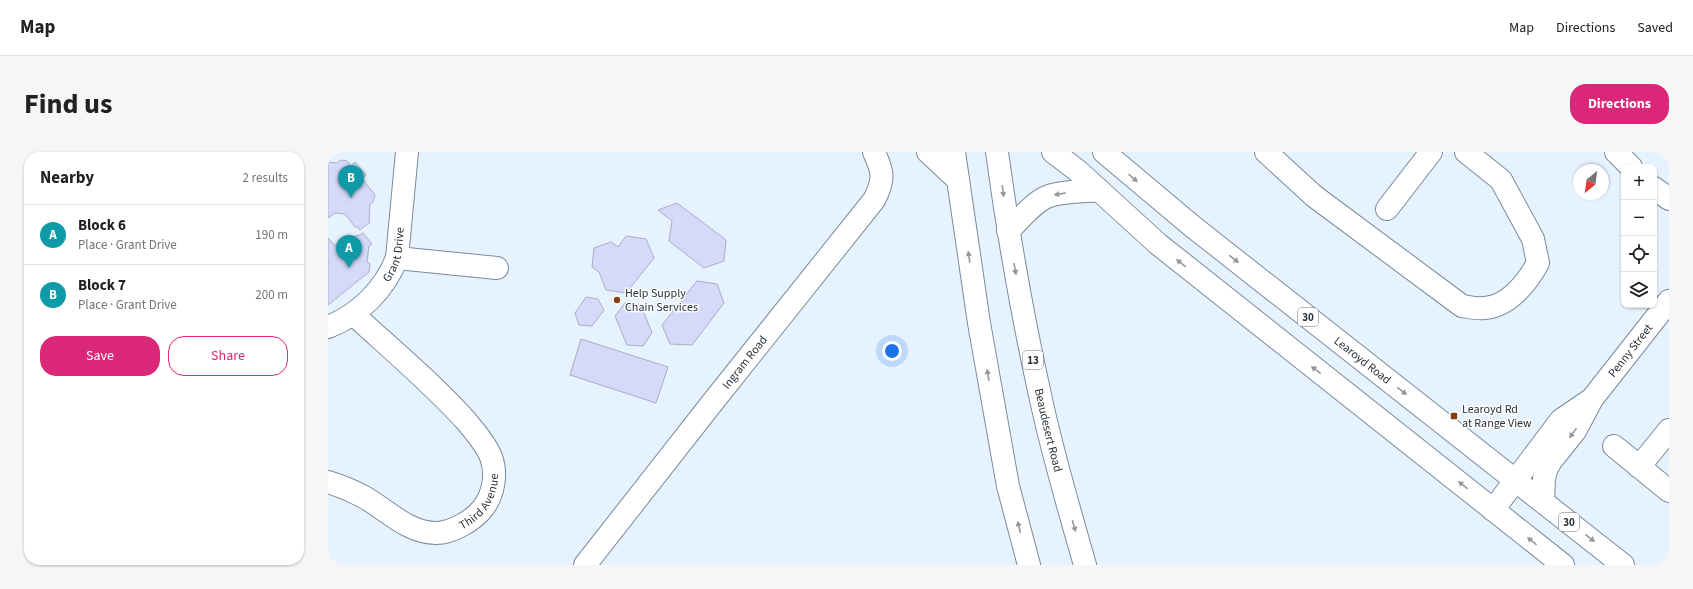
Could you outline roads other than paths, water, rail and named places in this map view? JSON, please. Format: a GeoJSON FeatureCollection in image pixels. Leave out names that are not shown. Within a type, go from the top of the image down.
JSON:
{"type":"FeatureCollection","features":[{"type":"Feature","properties":{"kind":"main road","name":"Grant Drive"},"geometry":{"type":"LineString","coordinates":[[328,327],[352,314],[376,293],[387,280],[397,258],[407,152]]}},
{"type":"Feature","properties":{"kind":"main road","name":"Ingram Road"},"geometry":{"type":"LineString","coordinates":[[585,565],[874,200],[881,187],[882,177],[874,152]]}},
{"type":"Feature","properties":{"kind":"main road"},"geometry":{"type":"LineString","coordinates":[[928,152],[958,180]]}},
{"type":"Feature","properties":{"kind":"main road"},"geometry":{"type":"LineString","coordinates":[[954,152],[979,323],[1007,479],[1029,565]]}},
{"type":"Feature","properties":{"kind":"main road","name":"Beaudesert Road"},"geometry":{"type":"LineString","coordinates":[[997,152],[1008,231],[1040,395],[1063,488],[1085,565]]}},
{"type":"Feature","properties":{"kind":"main road"},"geometry":{"type":"LineString","coordinates":[[1053,152],[1078,171],[1158,244],[1493,510],[1552,562]]}},
{"type":"Feature","properties":{"kind":"main road","name":"Learoyd Road"},"geometry":{"type":"LineString","coordinates":[[1104,152],[1192,226],[1623,565]]}},
{"type":"Feature","properties":{"kind":"main road"},"geometry":{"type":"LineString","coordinates":[[1266,152],[1314,196],[1462,306],[1484,308],[1506,302],[1530,277],[1538,263],[1533,239],[1501,180],[1466,152]]}},
{"type":"Feature","properties":{"kind":"main road"},"geometry":{"type":"LineString","coordinates":[[1387,210],[1431,152]]}},
{"type":"Feature","properties":{"kind":"main road"},"geometry":{"type":"LineString","coordinates":[[1616,152],[1628,164]]}},
{"type":"Feature","properties":{"kind":"main road"},"geometry":{"type":"LineString","coordinates":[[1008,231],[1037,204],[1049,196],[1099,190]]}},
{"type":"Feature","properties":{"kind":"main road"},"geometry":{"type":"LineString","coordinates":[[1657,190],[1669,199]]}},
{"type":"Feature","properties":{"kind":"main road"},"geometry":{"type":"LineString","coordinates":[[397,258],[497,268]]}},
{"type":"Feature","properties":{"kind":"main road","name":"Penny Street"},"geometry":{"type":"LineString","coordinates":[[1543,501],[1544,479],[1546,470],[1551,461],[1575,431],[1592,399],[1669,301]]}},
{"type":"Feature","properties":{"kind":"main road","name":"Third Avenue"},"geometry":{"type":"LineString","coordinates":[[328,482],[365,498],[401,522],[419,531],[437,534],[462,525],[474,518],[484,507],[491,494],[494,481],[494,468],[490,455],[478,435],[450,403],[352,314]]}},
{"type":"Feature","properties":{"kind":"main road","name":"Penny Street"},"geometry":{"type":"LineString","coordinates":[[1493,510],[1561,420],[1592,399]]}},
{"type":"Feature","properties":{"kind":"main road"},"geometry":{"type":"LineString","coordinates":[[1639,467],[1669,430]]}},
{"type":"Feature","properties":{"kind":"main road"},"geometry":{"type":"LineString","coordinates":[[1614,446],[1669,491]]}},
{"type":"Feature","properties":{"kind":"place","name":"Block 7"},"geometry":{"type":"Point","coordinates":[351,198]}},
{"type":"Feature","properties":{"kind":"place","name":"Block 6"},"geometry":{"type":"Point","coordinates":[349,268]}},
{"type":"Feature","properties":{"kind":"place","name":"Help Supply Chain Services"},"geometry":{"type":"Point","coordinates":[617,300]}},
{"type":"Feature","properties":{"kind":"place","name":"Learoyd Rd at Range View"},"geometry":{"type":"Point","coordinates":[1454,416]}}]}
